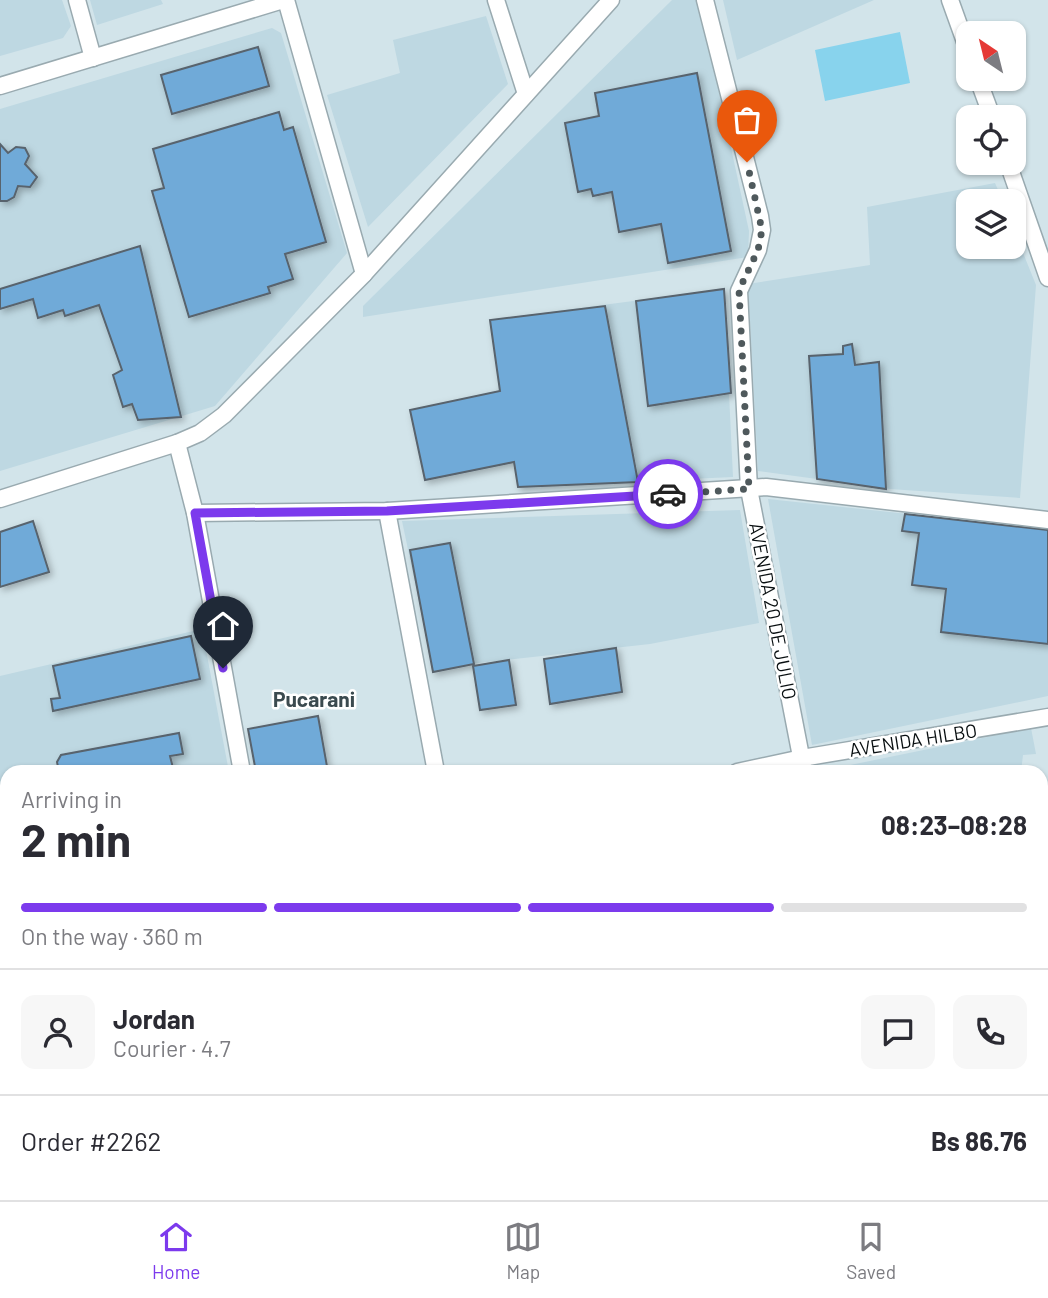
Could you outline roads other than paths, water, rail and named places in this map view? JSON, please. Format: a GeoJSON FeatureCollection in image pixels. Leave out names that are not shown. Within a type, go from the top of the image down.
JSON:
{"type":"FeatureCollection","features":[{"type":"Feature","properties":{"kind":"street"},"geometry":{"type":"LineString","coordinates":[[77,0],[93,58]]}},
{"type":"Feature","properties":{"kind":"street"},"geometry":{"type":"LineString","coordinates":[[0,86],[284,0],[364,274]]}},
{"type":"Feature","properties":{"kind":"street"},"geometry":{"type":"LineString","coordinates":[[496,0],[526,94]]}},
{"type":"Feature","properties":{"kind":"street"},"geometry":{"type":"LineString","coordinates":[[0,499],[177,443],[200,433],[224,415],[364,274],[611,0]]}},
{"type":"Feature","properties":{"kind":"street","name":"AVENIDA 20 DE JULIO"},"geometry":{"type":"LineString","coordinates":[[705,0],[762,230],[758,250],[739,290],[749,489],[803,765]]}},
{"type":"Feature","properties":{"kind":"street"},"geometry":{"type":"LineString","coordinates":[[950,0],[958,21]]}},
{"type":"Feature","properties":{"kind":"street"},"geometry":{"type":"LineString","coordinates":[[1012,175],[1048,278]]}},
{"type":"Feature","properties":{"kind":"street"},"geometry":{"type":"LineString","coordinates":[[177,443],[195,513],[241,765]]}},
{"type":"Feature","properties":{"kind":"street"},"geometry":{"type":"LineString","coordinates":[[195,513],[387,511],[766,487],[1048,520]]}},
{"type":"Feature","properties":{"kind":"street"},"geometry":{"type":"LineString","coordinates":[[387,511],[435,765]]}},
{"type":"Feature","properties":{"kind":"street","name":"AVENIDA HILBO"},"geometry":{"type":"LineString","coordinates":[[803,765],[1048,717]]}},
{"type":"Feature","properties":{"kind":"district","name":"Pucarani"},"geometry":{"type":"Point","coordinates":[314,700]}}]}
